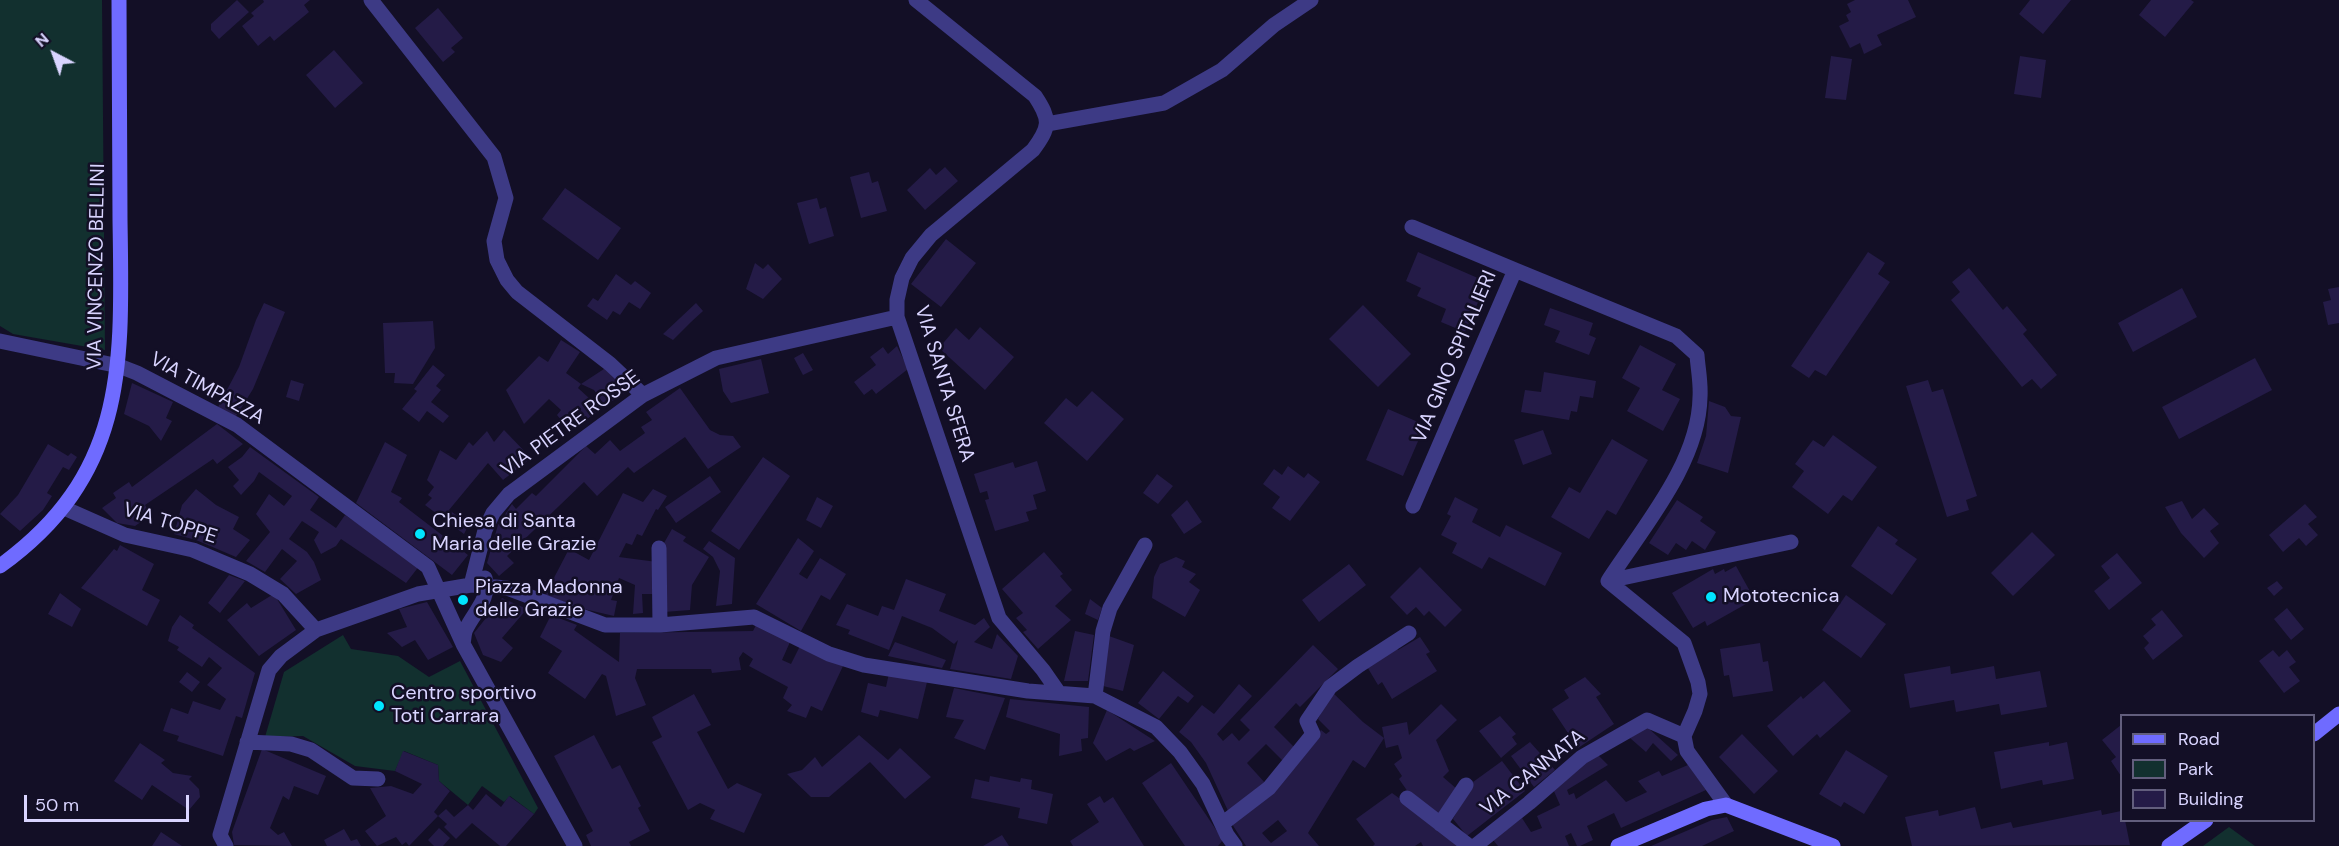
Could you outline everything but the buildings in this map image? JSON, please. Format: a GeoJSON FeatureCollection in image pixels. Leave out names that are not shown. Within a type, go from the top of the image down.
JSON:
{"type":"FeatureCollection","features":[{"type":"Feature","properties":{"kind":"street","name":"VIA VINCENZO BELLINI"},"geometry":{"type":"LineString","coordinates":[[0,566],[25,548],[64,508],[86,474],[110,414],[118,366],[121,299],[119,0]]}},
{"type":"Feature","properties":{"kind":"street"},"geometry":{"type":"LineString","coordinates":[[371,0],[494,157],[506,198],[494,241],[496,260],[507,280],[517,292],[610,364],[643,395]]}},
{"type":"Feature","properties":{"kind":"street"},"geometry":{"type":"LineString","coordinates":[[916,0],[1035,96],[1046,113],[1047,124],[1164,103],[1222,70],[1275,25],[1311,0]]}},
{"type":"Feature","properties":{"kind":"street","name":"VIA SANTA SFERA"},"geometry":{"type":"LineString","coordinates":[[1047,124],[1042,138],[1033,150],[932,235],[912,258],[902,278],[897,300],[897,317],[999,618],[1043,670],[1059,693]]}},
{"type":"Feature","properties":{"kind":"street"},"geometry":{"type":"LineString","coordinates":[[1412,227],[1515,270]]}},
{"type":"Feature","properties":{"kind":"street","name":"VIA GINO SPITALIERI"},"geometry":{"type":"LineString","coordinates":[[1413,506],[1515,270],[1676,336],[1697,355],[1701,397],[1694,440],[1683,468],[1608,581]]}},
{"type":"Feature","properties":{"kind":"street","name":"VIA PIETRE ROSSE"},"geometry":{"type":"LineString","coordinates":[[471,585],[485,530],[493,513],[509,494],[643,395],[716,358],[897,317]]}},
{"type":"Feature","properties":{"kind":"street","name":"VIA TIMPAZZA"},"geometry":{"type":"LineString","coordinates":[[0,340],[118,366],[137,373],[237,425],[428,567],[438,590]]}},
{"type":"Feature","properties":{"kind":"street","name":"VIA TOPPE"},"geometry":{"type":"LineString","coordinates":[[64,508],[125,535],[193,550],[250,574],[283,594],[316,630]]}},
{"type":"Feature","properties":{"kind":"street"},"geometry":{"type":"LineString","coordinates":[[1608,581],[1791,542]]}},
{"type":"Feature","properties":{"kind":"street"},"geometry":{"type":"LineString","coordinates":[[1095,696],[1103,631],[1110,608],[1145,545]]}},
{"type":"Feature","properties":{"kind":"street"},"geometry":{"type":"LineString","coordinates":[[659,548],[660,625]]}},
{"type":"Feature","properties":{"kind":"street"},"geometry":{"type":"LineString","coordinates":[[478,556],[494,586]]}},
{"type":"Feature","properties":{"kind":"street"},"geometry":{"type":"LineString","coordinates":[[1608,581],[1684,643],[1700,694],[1684,736],[1687,751],[1726,805]]}},
{"type":"Feature","properties":{"kind":"street"},"geometry":{"type":"LineString","coordinates":[[226,846],[220,835],[269,670],[281,656],[316,630],[418,594],[471,585],[494,586],[605,625],[660,625],[754,617],[829,654],[864,665],[1028,691],[1095,696],[1156,728],[1180,752],[1203,784],[1235,846]]}},
{"type":"Feature","properties":{"kind":"street"},"geometry":{"type":"LineString","coordinates":[[463,644],[466,630],[494,586]]}},
{"type":"Feature","properties":{"kind":"street"},"geometry":{"type":"LineString","coordinates":[[438,590],[463,644],[575,846]]}},
{"type":"Feature","properties":{"kind":"street"},"geometry":{"type":"LineString","coordinates":[[1222,824],[1269,788],[1288,767],[1313,734],[1307,721],[1330,687],[1409,633]]}},
{"type":"Feature","properties":{"kind":"street"},"geometry":{"type":"LineString","coordinates":[[2315,732],[2339,714]]}},
{"type":"Feature","properties":{"kind":"street","name":"VIA CANNATA"},"geometry":{"type":"LineString","coordinates":[[1475,846],[1582,757],[1647,720],[1684,736]]}},
{"type":"Feature","properties":{"kind":"street"},"geometry":{"type":"LineString","coordinates":[[247,742],[291,744],[311,750],[352,778],[378,779]]}},
{"type":"Feature","properties":{"kind":"street"},"geometry":{"type":"LineString","coordinates":[[1440,824],[1466,785]]}},
{"type":"Feature","properties":{"kind":"street"},"geometry":{"type":"LineString","coordinates":[[1407,798],[1469,846]]}},
{"type":"Feature","properties":{"kind":"street"},"geometry":{"type":"LineString","coordinates":[[1618,846],[1706,809],[1726,805],[1833,846]]}},
{"type":"Feature","properties":{"kind":"street"},"geometry":{"type":"LineString","coordinates":[[2172,844],[2203,822]]}},
{"type":"Feature","properties":{"kind":"green space"},"geometry":{"type":"Polygon","coordinates":[[[0,0],[102,0],[105,350],[13,334],[0,326],[0,0]]]}},
{"type":"Feature","properties":{"kind":"green space","name":"Centro sportivo Toti Carrara"},"geometry":{"type":"Polygon","coordinates":[[[343,635],[351,649],[398,656],[429,677],[460,661],[538,808],[534,814],[510,796],[504,802],[482,786],[468,805],[439,781],[438,765],[404,751],[395,771],[355,766],[303,736],[265,737],[284,672],[343,635]]]}},
{"type":"Feature","properties":{"kind":"green space"},"geometry":{"type":"Polygon","coordinates":[[[2229,827],[2255,846],[2203,846],[2229,827]]]}},
{"type":"Feature","properties":{"kind":"place","name":"Chiesa di Santa Maria delle Grazie"},"geometry":{"type":"Point","coordinates":[420,534]}},
{"type":"Feature","properties":{"kind":"place","name":"Mototecnica"},"geometry":{"type":"Point","coordinates":[1711,597]}},
{"type":"Feature","properties":{"kind":"place","name":"Piazza Madonna delle Grazie"},"geometry":{"type":"Point","coordinates":[463,600]}},
{"type":"Feature","properties":{"kind":"place","name":"Centro sportivo Toti Carrara"},"geometry":{"type":"Point","coordinates":[379,706]}}]}
